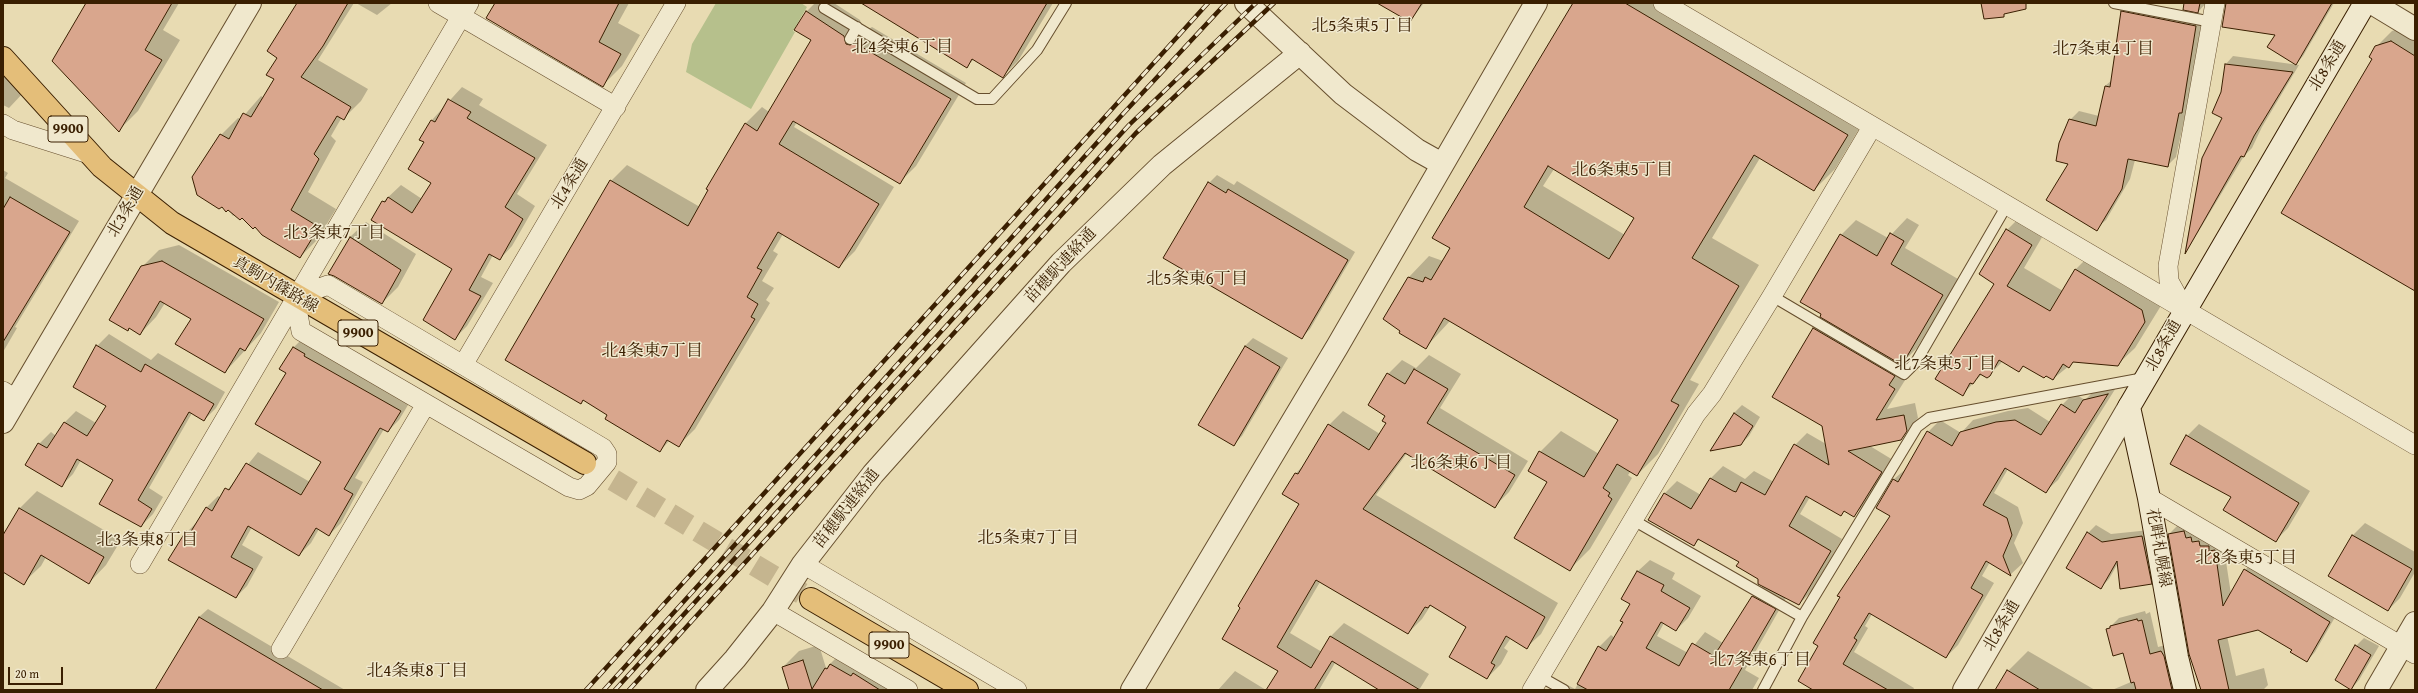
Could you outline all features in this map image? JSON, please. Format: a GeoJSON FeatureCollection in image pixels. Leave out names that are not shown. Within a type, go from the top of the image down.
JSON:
{"type":"FeatureCollection","features":[{"type":"Feature","properties":{"kind":"main road","name":"真駒内篠路線"},"geometry":{"type":"LineString","coordinates":[[3,58],[92,155],[136,195],[172,224],[585,463]]}},
{"type":"Feature","properties":{"kind":"main road","name":"9900"},"geometry":{"type":"LineString","coordinates":[[810,600],[967,690]]}},
{"type":"Feature","properties":{"kind":"street","name":"北3条通"},"geometry":{"type":"LineString","coordinates":[[3,422],[10,395],[136,195],[250,3]]}},
{"type":"Feature","properties":{"kind":"street"},"geometry":{"type":"LineString","coordinates":[[438,3],[465,10],[616,107]]}},
{"type":"Feature","properties":{"kind":"street","name":"北4条通"},"geometry":{"type":"LineString","coordinates":[[463,365],[676,3]]}},
{"type":"Feature","properties":{"kind":"street"},"geometry":{"type":"LineString","coordinates":[[1246,3],[1343,94],[1417,150],[1442,164]]}},
{"type":"Feature","properties":{"kind":"street"},"geometry":{"type":"LineString","coordinates":[[1132,690],[1337,347],[1536,3]]}},
{"type":"Feature","properties":{"kind":"street"},"geometry":{"type":"LineString","coordinates":[[1663,3],[2415,446]]}},
{"type":"Feature","properties":{"kind":"street"},"geometry":{"type":"LineString","coordinates":[[2185,310],[2169,281],[2168,266],[2215,3]]}},
{"type":"Feature","properties":{"kind":"street","name":"北8条通"},"geometry":{"type":"LineString","coordinates":[[1964,690],[2365,3]]}},
{"type":"Feature","properties":{"kind":"street"},"geometry":{"type":"LineString","coordinates":[[2372,3],[2415,29]]}},
{"type":"Feature","properties":{"kind":"street"},"geometry":{"type":"LineString","coordinates":[[140,564],[465,10]]}},
{"type":"Feature","properties":{"kind":"street","name":"苗穂駅連絡通"},"geometry":{"type":"LineString","coordinates":[[773,611],[803,564],[873,474],[1061,263],[1162,166],[1300,53]]}},
{"type":"Feature","properties":{"kind":"street"},"geometry":{"type":"LineString","coordinates":[[3,124],[13,130],[92,155]]}},
{"type":"Feature","properties":{"kind":"street"},"geometry":{"type":"LineString","coordinates":[[1537,683],[1696,414],[1712,394],[1872,127]]}},
{"type":"Feature","properties":{"kind":"street"},"geometry":{"type":"LineString","coordinates":[[328,285],[603,448],[607,454],[607,462],[586,486],[579,490],[569,487],[301,331],[296,297],[328,285]]}},
{"type":"Feature","properties":{"kind":"street"},"geometry":{"type":"LineString","coordinates":[[281,649],[426,404]]}},
{"type":"Feature","properties":{"kind":"street","name":"花畔札幌線"},"geometry":{"type":"LineString","coordinates":[[2130,407],[2149,498],[2176,657],[2185,690]]}},
{"type":"Feature","properties":{"kind":"street"},"geometry":{"type":"LineString","coordinates":[[2149,498],[2408,650]]}},
{"type":"Feature","properties":{"kind":"street"},"geometry":{"type":"LineString","coordinates":[[803,564],[1017,690]]}},
{"type":"Feature","properties":{"kind":"street"},"geometry":{"type":"LineString","coordinates":[[707,690],[735,660],[773,611],[908,690]]}},
{"type":"Feature","properties":{"kind":"street"},"geometry":{"type":"LineString","coordinates":[[2376,690],[2408,650],[2415,624]]}},
{"type":"Feature","properties":{"kind":"lane"},"geometry":{"type":"LineString","coordinates":[[824,8],[977,99],[992,99],[1037,50],[1066,3]]}},
{"type":"Feature","properties":{"kind":"lane"},"geometry":{"type":"LineString","coordinates":[[2114,3],[2212,22]]}},
{"type":"Feature","properties":{"kind":"lane"},"geometry":{"type":"LineString","coordinates":[[850,39],[857,27]]}},
{"type":"Feature","properties":{"kind":"lane"},"geometry":{"type":"LineString","coordinates":[[1772,296],[1904,374],[1916,362],[2007,205]]}},
{"type":"Feature","properties":{"kind":"lane"},"geometry":{"type":"LineString","coordinates":[[1763,690],[1802,617],[1917,427],[1929,418],[2146,378]]}},
{"type":"Feature","properties":{"kind":"lane"},"geometry":{"type":"LineString","coordinates":[[1634,520],[1802,617]]}},
{"type":"Feature","properties":{"kind":"lane"},"geometry":{"type":"LineString","coordinates":[[1537,683],[1564,690]]}},
{"type":"Feature","properties":{"kind":"green space"},"geometry":{"type":"Polygon","coordinates":[[[716,3],[801,3],[807,7],[793,31],[795,32],[751,109],[686,72],[692,44],[716,3]]]}},
{"type":"Feature","properties":{"kind":"building"},"geometry":{"type":"Polygon","coordinates":[[[86,3],[172,3],[145,50],[162,60],[119,132],[52,61],[86,3]]]}},
{"type":"Feature","properties":{"kind":"building"},"geometry":{"type":"Polygon","coordinates":[[[297,3],[348,3],[323,46],[301,77],[351,107],[344,120],[337,116],[314,154],[319,159],[291,210],[319,227],[300,258],[262,235],[255,227],[253,229],[242,218],[240,220],[228,210],[226,212],[222,207],[219,209],[197,195],[192,177],[220,134],[229,139],[243,113],[251,117],[274,79],[266,75],[277,58],[267,51],[297,3]]]}},
{"type":"Feature","properties":{"kind":"building"},"geometry":{"type":"Polygon","coordinates":[[[495,3],[619,3],[599,42],[621,54],[603,87],[486,18],[495,3]]]}},
{"type":"Feature","properties":{"kind":"building"},"geometry":{"type":"Polygon","coordinates":[[[861,3],[1047,3],[1003,78],[972,59],[967,68],[861,3]]]}},
{"type":"Feature","properties":{"kind":"building"},"geometry":{"type":"Polygon","coordinates":[[[1377,3],[1422,3],[1410,22],[1377,3]]]}},
{"type":"Feature","properties":{"kind":"building"},"geometry":{"type":"Polygon","coordinates":[[[1573,3],[1625,3],[1848,135],[1814,191],[1754,155],[1692,258],[1739,286],[1671,401],[1679,405],[1637,476],[1617,464],[1603,488],[1610,493],[1608,496],[1612,499],[1570,571],[1514,538],[1547,482],[1528,471],[1539,451],[1584,477],[1618,420],[1444,318],[1426,349],[1399,333],[1400,331],[1383,319],[1408,277],[1423,282],[1425,277],[1431,280],[1450,248],[1432,238],[1573,3]],[[1548,166],[1524,207],[1609,259],[1634,218],[1548,166]]]}},
{"type":"Feature","properties":{"kind":"building"},"geometry":{"type":"Polygon","coordinates":[[[1981,3],[2026,3],[2026,9],[2004,14],[2004,17],[1984,19],[1981,3]]]}},
{"type":"Feature","properties":{"kind":"building"},"geometry":{"type":"Polygon","coordinates":[[[2184,3],[2200,3],[2198,13],[2183,10],[2184,3]]]}},
{"type":"Feature","properties":{"kind":"building"},"geometry":{"type":"Polygon","coordinates":[[[2226,3],[2332,3],[2296,65],[2267,47],[2275,35],[2222,27],[2226,3]]]}},
{"type":"Feature","properties":{"kind":"building"},"geometry":{"type":"Polygon","coordinates":[[[806,11],[844,36],[846,44],[850,45],[855,43],[951,99],[900,184],[793,121],[779,144],[879,204],[839,268],[778,232],[757,268],[762,270],[747,297],[758,304],[751,317],[755,319],[679,447],[667,440],[660,452],[605,419],[607,415],[583,400],[581,404],[505,360],[610,180],[688,226],[708,190],[706,189],[745,123],[757,131],[811,40],[794,30],[806,11]]]}},
{"type":"Feature","properties":{"kind":"building"},"geometry":{"type":"Polygon","coordinates":[[[2121,11],[2196,26],[2182,113],[2179,113],[2168,167],[2128,159],[2122,189],[2097,231],[2046,200],[2068,164],[2056,161],[2059,143],[2069,119],[2096,126],[2105,86],[2110,87],[2121,11]]]}},
{"type":"Feature","properties":{"kind":"building"},"geometry":{"type":"Polygon","coordinates":[[[2391,41],[2415,56],[2415,291],[2281,213],[2372,59],[2369,57],[2375,46],[2391,41]]]}},
{"type":"Feature","properties":{"kind":"building"},"geometry":{"type":"Polygon","coordinates":[[[2225,64],[2293,72],[2254,136],[2244,157],[2241,156],[2185,254],[2202,158],[2222,118],[2212,113],[2221,92],[2225,64]]]}},
{"type":"Feature","properties":{"kind":"building"},"geometry":{"type":"Polygon","coordinates":[[[448,99],[471,112],[467,118],[535,158],[505,207],[523,219],[500,260],[489,254],[469,290],[481,296],[455,340],[423,320],[452,269],[371,220],[382,201],[385,202],[388,197],[412,213],[431,183],[408,169],[424,142],[419,140],[431,120],[435,122],[448,99]]]}},
{"type":"Feature","properties":{"kind":"building"},"geometry":{"type":"Polygon","coordinates":[[[1208,182],[1226,193],[1228,189],[1348,260],[1302,339],[1163,258],[1208,182]]]}},
{"type":"Feature","properties":{"kind":"building"},"geometry":{"type":"Polygon","coordinates":[[[10,197],[70,232],[3,342],[3,209],[10,197]]]}},
{"type":"Feature","properties":{"kind":"building"},"geometry":{"type":"Polygon","coordinates":[[[2006,229],[2032,245],[2007,286],[2050,311],[2075,269],[2142,310],[2145,322],[2118,366],[2073,362],[2069,368],[2063,364],[2053,380],[2046,376],[2044,378],[2023,366],[2019,372],[1999,360],[1990,376],[1987,378],[1980,374],[1973,384],[1970,383],[1963,396],[1935,379],[1994,284],[1979,274],[2006,229]]]}},
{"type":"Feature","properties":{"kind":"building"},"geometry":{"type":"Polygon","coordinates":[[[1890,233],[1904,241],[1891,264],[1943,295],[1902,365],[1820,317],[1821,314],[1800,302],[1840,234],[1877,256],[1890,233]]]}},
{"type":"Feature","properties":{"kind":"building"},"geometry":{"type":"Polygon","coordinates":[[[350,237],[401,270],[382,304],[328,274],[350,237]]]}},
{"type":"Feature","properties":{"kind":"building"},"geometry":{"type":"Polygon","coordinates":[[[162,261],[264,319],[245,351],[240,348],[225,373],[175,344],[191,319],[160,301],[140,335],[129,328],[128,331],[109,320],[141,266],[162,261]]]}},
{"type":"Feature","properties":{"kind":"building"},"geometry":{"type":"Polygon","coordinates":[[[1813,328],[1895,376],[1889,385],[1895,389],[1876,420],[1904,415],[1907,431],[1901,440],[1848,451],[1882,472],[1854,517],[1844,511],[1841,516],[1806,496],[1789,526],[1831,551],[1799,605],[1758,584],[1758,579],[1736,566],[1739,562],[1698,539],[1694,546],[1648,520],[1664,493],[1691,509],[1710,478],[1736,492],[1741,482],[1765,495],[1794,444],[1829,465],[1822,426],[1772,397],[1813,328]]]}},
{"type":"Feature","properties":{"kind":"building"},"geometry":{"type":"Polygon","coordinates":[[[96,345],[141,372],[145,364],[214,404],[204,421],[189,412],[138,500],[152,509],[141,527],[99,504],[113,480],[77,459],[62,487],[25,465],[38,443],[47,448],[64,422],[87,436],[106,406],[73,387],[96,345]]]}},
{"type":"Feature","properties":{"kind":"building"},"geometry":{"type":"Polygon","coordinates":[[[1245,346],[1280,367],[1234,446],[1198,425],[1245,346]]]}},
{"type":"Feature","properties":{"kind":"building"},"geometry":{"type":"Polygon","coordinates":[[[293,347],[305,354],[304,356],[401,411],[388,432],[380,428],[344,489],[353,494],[329,536],[316,528],[299,556],[248,526],[231,557],[253,569],[236,598],[168,560],[186,531],[190,533],[206,507],[212,511],[225,488],[229,490],[246,463],[301,495],[321,462],[255,424],[286,373],[279,369],[293,347]]]}},
{"type":"Feature","properties":{"kind":"building"},"geometry":{"type":"Polygon","coordinates":[[[1414,369],[1448,389],[1427,423],[1515,475],[1495,508],[1405,453],[1363,509],[1545,617],[1527,649],[1506,636],[1491,663],[1495,665],[1487,679],[1449,657],[1466,627],[1430,605],[1428,608],[1425,607],[1408,634],[1316,580],[1277,647],[1311,668],[1330,636],[1420,690],[1379,690],[1332,661],[1314,690],[1266,690],[1278,671],[1222,639],[1240,608],[1238,606],[1299,504],[1282,494],[1295,473],[1298,474],[1328,424],[1369,450],[1386,423],[1382,421],[1385,416],[1368,405],[1387,373],[1405,384],[1414,369]]]}},
{"type":"Feature","properties":{"kind":"building"},"geometry":{"type":"Polygon","coordinates":[[[2108,394],[2046,493],[2005,468],[1983,505],[2007,518],[2012,535],[2003,556],[2011,576],[1986,561],[1971,588],[1983,595],[1946,658],[1869,613],[1854,638],[1857,640],[1843,664],[1888,690],[1813,690],[1798,681],[1818,646],[1813,643],[1840,597],[1837,596],[1890,516],[1876,508],[1893,479],[1898,482],[1927,431],[1952,446],[1960,432],[1996,422],[2015,420],[2041,435],[2061,404],[2075,413],[2083,400],[2108,394]]]}},
{"type":"Feature","properties":{"kind":"building"},"geometry":{"type":"Polygon","coordinates":[[[1734,413],[1753,426],[1741,445],[1710,451],[1734,413]]]}},
{"type":"Feature","properties":{"kind":"building"},"geometry":{"type":"Polygon","coordinates":[[[2186,435],[2299,503],[2276,542],[2223,510],[2231,497],[2170,464],[2186,435]]]}},
{"type":"Feature","properties":{"kind":"building"},"geometry":{"type":"Polygon","coordinates":[[[19,508],[104,557],[89,584],[41,555],[24,585],[3,572],[3,535],[19,508]]]}},
{"type":"Feature","properties":{"kind":"building"},"geometry":{"type":"Polygon","coordinates":[[[2184,531],[2186,538],[2191,537],[2192,542],[2199,541],[2200,546],[2209,546],[2209,551],[2215,550],[2223,606],[2244,569],[2330,622],[2307,662],[2290,652],[2292,650],[2258,630],[2218,640],[2229,690],[2201,690],[2189,654],[2168,534],[2184,531]]]}},
{"type":"Feature","properties":{"kind":"building"},"geometry":{"type":"Polygon","coordinates":[[[2087,532],[2102,542],[2142,536],[2152,584],[2120,589],[2117,561],[2101,589],[2066,568],[2087,532]]]}},
{"type":"Feature","properties":{"kind":"building"},"geometry":{"type":"Polygon","coordinates":[[[2352,535],[2412,569],[2388,611],[2328,576],[2352,535]]]}},
{"type":"Feature","properties":{"kind":"building"},"geometry":{"type":"Polygon","coordinates":[[[1637,571],[1664,585],[1661,591],[1690,608],[1676,631],[1661,622],[1646,648],[1679,666],[1692,643],[1714,656],[1752,596],[1776,609],[1729,690],[1588,690],[1577,684],[1598,646],[1606,651],[1623,622],[1620,621],[1630,604],[1621,599],[1637,571]]]}},
{"type":"Feature","properties":{"kind":"building"},"geometry":{"type":"Polygon","coordinates":[[[199,617],[323,690],[155,690],[199,617]]]}},
{"type":"Feature","properties":{"kind":"building"},"geometry":{"type":"Polygon","coordinates":[[[2137,619],[2138,621],[2142,620],[2150,654],[2161,651],[2164,656],[2172,690],[2136,690],[2134,682],[2131,683],[2123,653],[2113,656],[2106,629],[2110,628],[2110,626],[2137,619]]]}},
{"type":"Feature","properties":{"kind":"building"},"geometry":{"type":"Polygon","coordinates":[[[2355,645],[2371,655],[2351,690],[2335,680],[2355,645]]]}},
{"type":"Feature","properties":{"kind":"building"},"geometry":{"type":"Polygon","coordinates":[[[803,660],[812,689],[825,668],[827,669],[830,664],[851,676],[853,673],[880,690],[789,690],[782,667],[803,660]]]}},
{"type":"Feature","properties":{"kind":"building"},"geometry":{"type":"Polygon","coordinates":[[[2007,670],[2040,690],[1995,690],[2007,670]]]}},
{"type":"Feature","properties":{"kind":"tunnel"},"geometry":{"type":"LineString","coordinates":[[585,463],[811,599]]}},
{"type":"Feature","properties":{"kind":"railway"},"geometry":{"type":"LineString","coordinates":[[586,690],[1208,3]]}},
{"type":"Feature","properties":{"kind":"railway"},"geometry":{"type":"LineString","coordinates":[[604,690],[1121,116],[1226,3]]}},
{"type":"Feature","properties":{"kind":"railway"},"geometry":{"type":"LineString","coordinates":[[615,690],[1129,125],[1256,3]]}},
{"type":"Feature","properties":{"kind":"railway"},"geometry":{"type":"LineString","coordinates":[[629,690],[1136,133],[1274,3]]}},
{"type":"Feature","properties":{"kind":"district","name":"北5条東5丁目"},"geometry":{"type":"Point","coordinates":[1362,27]}},
{"type":"Feature","properties":{"kind":"district","name":"北4条東6丁目"},"geometry":{"type":"Point","coordinates":[902,48]}},
{"type":"Feature","properties":{"kind":"district","name":"北7条東4丁目"},"geometry":{"type":"Point","coordinates":[2103,50]}},
{"type":"Feature","properties":{"kind":"district","name":"北6条東5丁目"},"geometry":{"type":"Point","coordinates":[1622,171]}},
{"type":"Feature","properties":{"kind":"district","name":"北3条東7丁目"},"geometry":{"type":"Point","coordinates":[334,234]}},
{"type":"Feature","properties":{"kind":"district","name":"北5条東6丁目"},"geometry":{"type":"Point","coordinates":[1197,280]}},
{"type":"Feature","properties":{"kind":"district","name":"北4条東7丁目"},"geometry":{"type":"Point","coordinates":[652,352]}},
{"type":"Feature","properties":{"kind":"district","name":"北7条東5丁目"},"geometry":{"type":"Point","coordinates":[1945,365]}},
{"type":"Feature","properties":{"kind":"district","name":"北6条東6丁目"},"geometry":{"type":"Point","coordinates":[1461,464]}},
{"type":"Feature","properties":{"kind":"district","name":"北5条東7丁目"},"geometry":{"type":"Point","coordinates":[1028,539]}},
{"type":"Feature","properties":{"kind":"district","name":"北3条東8丁目"},"geometry":{"type":"Point","coordinates":[147,541]}},
{"type":"Feature","properties":{"kind":"district","name":"北8条東5丁目"},"geometry":{"type":"Point","coordinates":[2246,559]}},
{"type":"Feature","properties":{"kind":"district","name":"北7条東6丁目"},"geometry":{"type":"Point","coordinates":[1760,661]}},
{"type":"Feature","properties":{"kind":"district","name":"北4条東8丁目"},"geometry":{"type":"Point","coordinates":[417,672]}}]}
